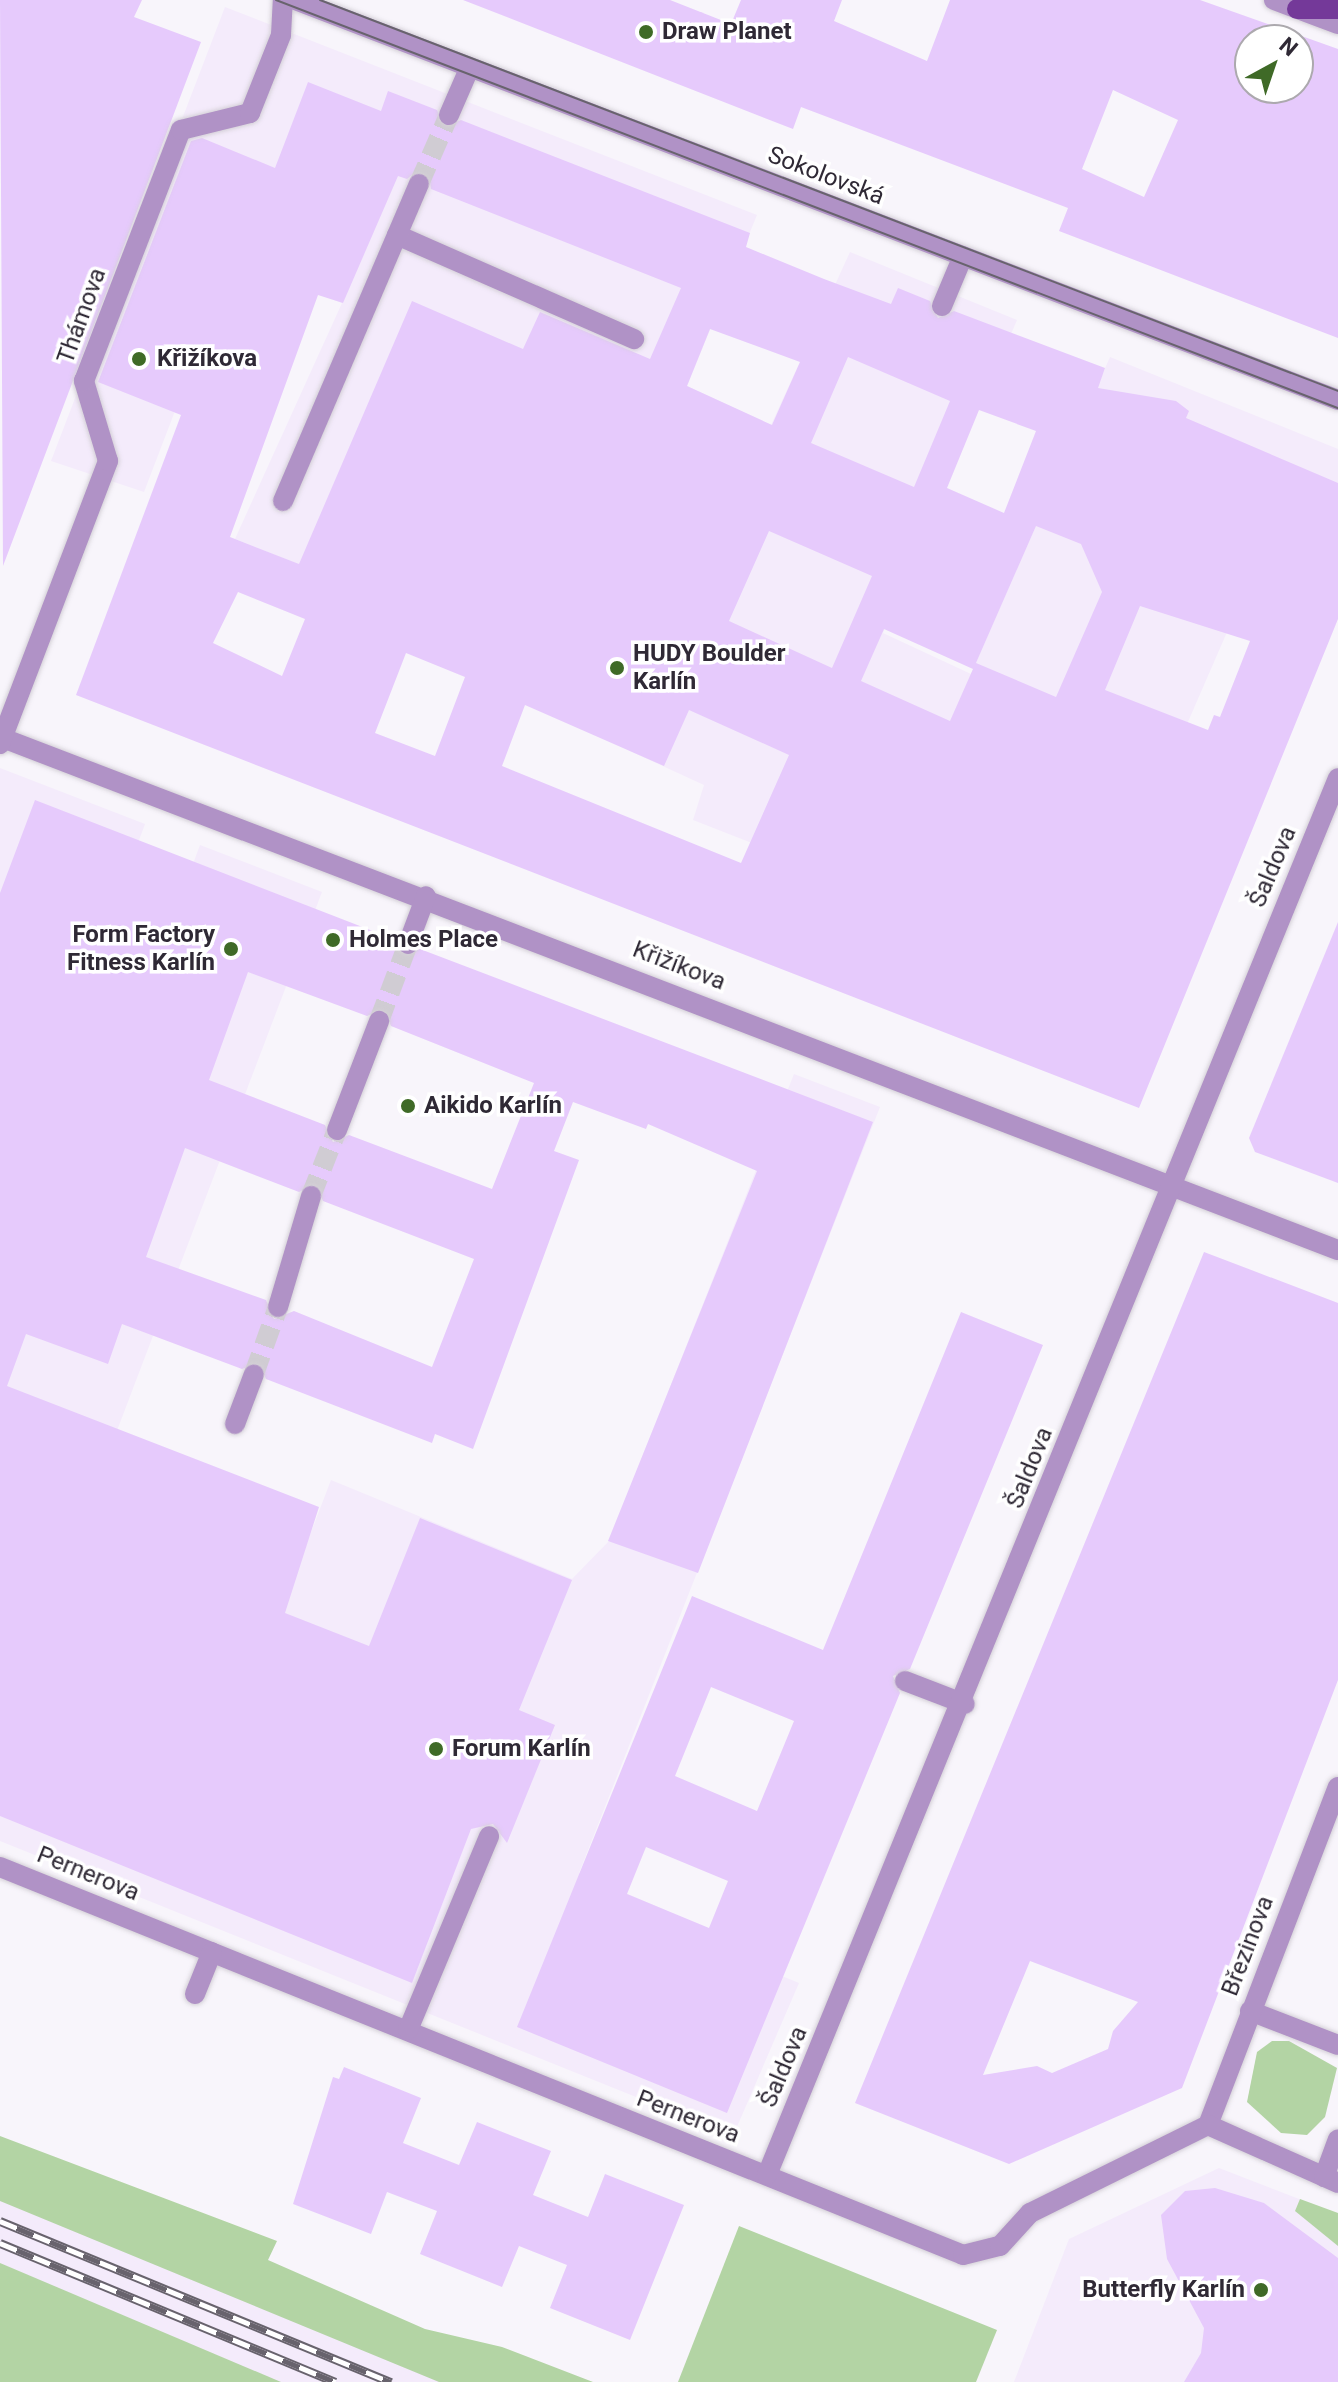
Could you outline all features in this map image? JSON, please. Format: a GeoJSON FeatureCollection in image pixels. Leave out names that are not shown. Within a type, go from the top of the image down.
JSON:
{"type":"FeatureCollection","features":[{"type":"Feature","properties":{"kind":"main road"},"geometry":{"type":"LineString","coordinates":[[1297,9],[1338,9]]}},
{"type":"Feature","properties":{"kind":"street","name":"Thámova"},"geometry":{"type":"LineString","coordinates":[[1,739],[108,461],[84,381],[95,352],[181,130],[250,113],[281,35],[283,0]]}},
{"type":"Feature","properties":{"kind":"street","name":"Sokolovská"},"geometry":{"type":"LineString","coordinates":[[295,0],[1338,400]]}},
{"type":"Feature","properties":{"kind":"street"},"geometry":{"type":"LineString","coordinates":[[1274,0],[1338,24]]}},
{"type":"Feature","properties":{"kind":"street"},"geometry":{"type":"LineString","coordinates":[[449,115],[470,67]]}},
{"type":"Feature","properties":{"kind":"street"},"geometry":{"type":"LineString","coordinates":[[283,501],[419,184]]}},
{"type":"Feature","properties":{"kind":"street"},"geometry":{"type":"LineString","coordinates":[[397,235],[634,339]]}},
{"type":"Feature","properties":{"kind":"street"},"geometry":{"type":"LineString","coordinates":[[942,306],[963,256]]}},
{"type":"Feature","properties":{"kind":"street","name":"Křižíkova"},"geometry":{"type":"LineString","coordinates":[[1,739],[426,896],[1338,1250]]}},
{"type":"Feature","properties":{"kind":"street","name":"Šaldova"},"geometry":{"type":"LineString","coordinates":[[767,2175],[965,1704],[1171,1185],[1338,778]]}},
{"type":"Feature","properties":{"kind":"street"},"geometry":{"type":"LineString","coordinates":[[408,944],[426,896]]}},
{"type":"Feature","properties":{"kind":"street"},"geometry":{"type":"LineString","coordinates":[[337,1130],[379,1021]]}},
{"type":"Feature","properties":{"kind":"street"},"geometry":{"type":"LineString","coordinates":[[278,1307],[311,1196]]}},
{"type":"Feature","properties":{"kind":"street"},"geometry":{"type":"LineString","coordinates":[[235,1424],[254,1374]]}},
{"type":"Feature","properties":{"kind":"street"},"geometry":{"type":"LineString","coordinates":[[905,1681],[965,1704]]}},
{"type":"Feature","properties":{"kind":"street","name":"Březinova"},"geometry":{"type":"LineString","coordinates":[[1208,2125],[1338,1787]]}},
{"type":"Feature","properties":{"kind":"street"},"geometry":{"type":"LineString","coordinates":[[408,2030],[489,1836]]}},
{"type":"Feature","properties":{"kind":"street","name":"Pernerova"},"geometry":{"type":"LineString","coordinates":[[0,1867],[963,2255],[981,2256],[1000,2246],[1030,2213],[1208,2125]]}},
{"type":"Feature","properties":{"kind":"street"},"geometry":{"type":"LineString","coordinates":[[195,1994],[212,1952]]}},
{"type":"Feature","properties":{"kind":"street"},"geometry":{"type":"LineString","coordinates":[[1250,2011],[1338,2045]]}},
{"type":"Feature","properties":{"kind":"street"},"geometry":{"type":"LineString","coordinates":[[1208,2125],[1331,2180],[1338,2139]]}},
{"type":"Feature","properties":{"kind":"shaded area"},"geometry":{"type":"Polygon","coordinates":[[[225,7],[757,215],[687,386],[771,425],[850,252],[1017,320],[883,633],[971,674],[1110,357],[1338,449],[1338,610],[1234,616],[1184,731],[878,892],[693,820],[704,785],[630,751],[356,587],[235,539],[342,303],[232,262],[144,492],[51,461],[225,7]]]}},
{"type":"Feature","properties":{"kind":"shaded area"},"geometry":{"type":"Polygon","coordinates":[[[0,768],[145,824],[111,916],[172,920],[200,845],[322,892],[78,1533],[295,1574],[331,1480],[572,1579],[609,1541],[794,1074],[880,1107],[579,1873],[665,1910],[660,1926],[799,1983],[733,2136],[0,1841],[0,768]]]}},
{"type":"Feature","properties":{"kind":"shaded area"},"geometry":{"type":"Polygon","coordinates":[[[1219,2168],[1338,2214],[1338,2382],[1014,2382],[1069,2239],[1219,2168]]]}},
{"type":"Feature","properties":{"kind":"shaded area"},"geometry":{"type":"Polygon","coordinates":[[[0,2194],[457,2382],[262,2382],[0,2274],[0,2194]]]}},
{"type":"Feature","properties":{"kind":"green space"},"geometry":{"type":"Polygon","coordinates":[[[1272,2041],[1289,2041],[1337,2068],[1325,2117],[1307,2135],[1281,2133],[1247,2102],[1257,2052],[1272,2041]]]}},
{"type":"Feature","properties":{"kind":"green space"},"geometry":{"type":"Polygon","coordinates":[[[0,2136],[277,2241],[268,2260],[425,2329],[502,2347],[593,2382],[439,2382],[0,2201],[0,2136]]]}},
{"type":"Feature","properties":{"kind":"green space"},"geometry":{"type":"Polygon","coordinates":[[[1300,2199],[1338,2213],[1338,2246],[1295,2211],[1300,2199]]]}},
{"type":"Feature","properties":{"kind":"green space"},"geometry":{"type":"Polygon","coordinates":[[[739,2226],[997,2330],[976,2382],[678,2382],[739,2226]]]}},
{"type":"Feature","properties":{"kind":"green space"},"geometry":{"type":"Polygon","coordinates":[[[0,2263],[281,2382],[0,2382],[0,2263]]]}},
{"type":"Feature","properties":{"kind":"building"},"geometry":{"type":"Polygon","coordinates":[[[0,0],[142,0],[134,17],[201,42],[3,566],[0,0]]]}},
{"type":"Feature","properties":{"kind":"building"},"geometry":{"type":"Polygon","coordinates":[[[463,0],[670,0],[731,24],[741,0],[842,0],[834,21],[927,61],[950,0],[1200,0],[1268,24],[1234,24],[1234,104],[1314,104],[1314,40],[1338,49],[1338,338],[1059,231],[1068,208],[801,107],[793,129],[463,0]],[[1113,90],[1082,169],[1144,197],[1178,120],[1113,90]]]}},
{"type":"Feature","properties":{"kind":"building"},"geometry":{"type":"Polygon","coordinates":[[[308,82],[381,111],[388,91],[437,110],[445,127],[461,120],[750,233],[746,247],[824,279],[891,304],[898,288],[930,301],[938,318],[954,311],[1105,368],[1098,388],[1176,401],[1189,411],[1186,418],[1338,483],[1338,619],[1139,1108],[76,695],[181,415],[98,382],[191,141],[202,138],[275,168],[308,82]],[[417,171],[407,179],[398,176],[343,303],[318,295],[230,537],[299,564],[412,301],[523,349],[540,312],[650,359],[681,288],[431,189],[429,176],[417,171]],[[710,329],[687,386],[772,425],[800,362],[710,329]],[[848,357],[811,443],[914,487],[950,401],[848,357]],[[979,410],[947,488],[1004,513],[1036,431],[979,410]],[[1036,526],[976,663],[1056,697],[1102,592],[1081,544],[1036,526]],[[769,531],[729,621],[832,668],[872,576],[769,531]],[[238,592],[213,643],[282,676],[305,619],[238,592]],[[1140,606],[1105,690],[1208,730],[1214,715],[1220,717],[1250,641],[1140,606]],[[884,629],[861,681],[950,721],[973,669],[884,629]],[[406,653],[375,733],[435,756],[465,677],[406,653]],[[525,705],[502,766],[741,863],[789,755],[689,710],[664,766],[525,705]]]}},
{"type":"Feature","properties":{"kind":"building"},"geometry":{"type":"Polygon","coordinates":[[[35,800],[396,940],[403,956],[420,949],[873,1122],[698,1573],[608,1541],[757,1171],[648,1124],[646,1129],[573,1102],[554,1151],[579,1160],[473,1449],[435,1434],[432,1443],[266,1379],[258,1362],[242,1369],[122,1324],[108,1364],[26,1334],[7,1386],[319,1507],[285,1613],[369,1646],[420,1518],[572,1580],[519,1710],[555,1725],[507,1843],[493,1824],[471,1829],[412,1983],[0,1816],[0,893],[35,800]],[[248,972],[209,1080],[325,1125],[333,1142],[349,1135],[492,1189],[534,1083],[391,1026],[384,1009],[367,1016],[248,972]],[[185,1148],[146,1257],[266,1300],[274,1319],[294,1311],[432,1367],[474,1259],[323,1201],[315,1184],[299,1192],[185,1148]]]}},
{"type":"Feature","properties":{"kind":"building"},"geometry":{"type":"Polygon","coordinates":[[[1338,922],[1338,1183],[1255,1152],[1249,1138],[1338,922]]]}},
{"type":"Feature","properties":{"kind":"building"},"geometry":{"type":"Polygon","coordinates":[[[1204,1252],[1338,1303],[1338,1680],[1182,2088],[1009,2164],[855,2103],[1204,1252]],[[1030,1961],[983,2075],[1037,2066],[1052,2073],[1108,2049],[1113,2031],[1138,2002],[1030,1961]]]}},
{"type":"Feature","properties":{"kind":"building"},"geometry":{"type":"Polygon","coordinates":[[[961,1312],[1043,1345],[910,1669],[893,1676],[900,1693],[727,2113],[517,2027],[692,1596],[823,1650],[961,1312]],[[711,1687],[675,1776],[757,1811],[794,1721],[711,1687]],[[646,1847],[627,1894],[709,1928],[728,1881],[646,1847]]]}},
{"type":"Feature","properties":{"kind":"building"},"geometry":{"type":"Polygon","coordinates":[[[344,2067],[421,2098],[403,2143],[459,2165],[477,2122],[551,2151],[533,2195],[588,2217],[605,2174],[684,2205],[630,2340],[550,2308],[567,2265],[519,2246],[502,2287],[420,2254],[437,2211],[387,2192],[371,2234],[293,2204],[333,2077],[339,2079],[344,2067]]]}},
{"type":"Feature","properties":{"kind":"building","name":"Butterfly Karlín"},"geometry":{"type":"Polygon","coordinates":[[[1215,2188],[1264,2203],[1338,2258],[1338,2382],[1184,2382],[1201,2353],[1204,2328],[1167,2259],[1161,2215],[1185,2191],[1215,2188]]]}},
{"type":"Feature","properties":{"kind":"tunnel"},"geometry":{"type":"LineString","coordinates":[[419,184],[449,115]]}},
{"type":"Feature","properties":{"kind":"tunnel"},"geometry":{"type":"LineString","coordinates":[[379,1021],[408,944]]}},
{"type":"Feature","properties":{"kind":"tunnel"},"geometry":{"type":"LineString","coordinates":[[311,1196],[337,1130]]}},
{"type":"Feature","properties":{"kind":"tunnel"},"geometry":{"type":"LineString","coordinates":[[254,1374],[278,1307]]}},
{"type":"Feature","properties":{"kind":"tram line"},"geometry":{"type":"LineString","coordinates":[[276,0],[1338,408]]}},
{"type":"Feature","properties":{"kind":"tram line"},"geometry":{"type":"LineString","coordinates":[[320,0],[1338,391]]}},
{"type":"Feature","properties":{"kind":"railway"},"geometry":{"type":"LineString","coordinates":[[0,2221],[391,2382]]}},
{"type":"Feature","properties":{"kind":"railway"},"geometry":{"type":"LineString","coordinates":[[0,2243],[335,2382]]}},
{"type":"Feature","properties":{"kind":"place","name":"Draw Planet"},"geometry":{"type":"Point","coordinates":[646,32]}},
{"type":"Feature","properties":{"kind":"place","name":"Křižíkova"},"geometry":{"type":"Point","coordinates":[139,359]}},
{"type":"Feature","properties":{"kind":"place","name":"HUDY Boulder Karlín"},"geometry":{"type":"Point","coordinates":[617,668]}},
{"type":"Feature","properties":{"kind":"place","name":"Holmes Place"},"geometry":{"type":"Point","coordinates":[333,940]}},
{"type":"Feature","properties":{"kind":"place","name":"Form Factory Fitness Karlín"},"geometry":{"type":"Point","coordinates":[231,949]}},
{"type":"Feature","properties":{"kind":"place","name":"Aikido Karlín"},"geometry":{"type":"Point","coordinates":[408,1106]}},
{"type":"Feature","properties":{"kind":"place","name":"Forum Karlín"},"geometry":{"type":"Point","coordinates":[436,1749]}},
{"type":"Feature","properties":{"kind":"place","name":"Butterfly Karlín"},"geometry":{"type":"Point","coordinates":[1261,2290]}}]}
